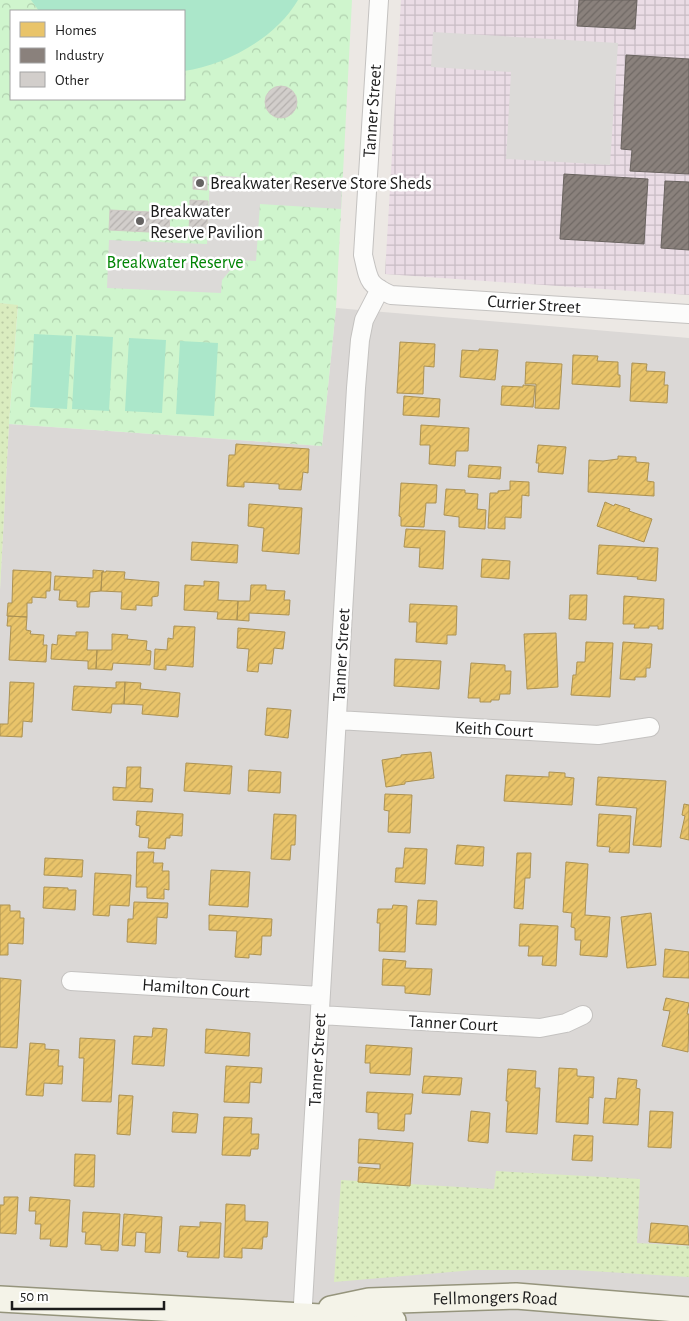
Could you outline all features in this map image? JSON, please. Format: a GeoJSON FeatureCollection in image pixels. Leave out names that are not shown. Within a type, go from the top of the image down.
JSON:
{"type":"FeatureCollection","features":[{"type":"Feature","properties":{"kind":"main road","name":"Fellmongers Road"},"geometry":{"type":"LineString","coordinates":[[302,1318],[369,1301],[460,1297],[516,1296],[689,1310]]}},
{"type":"Feature","properties":{"kind":"main road","name":"Fellmongers Road"},"geometry":{"type":"LineString","coordinates":[[0,1299],[302,1318],[393,1321]]}},
{"type":"Feature","properties":{"kind":"street","name":"Tanner Street"},"geometry":{"type":"LineString","coordinates":[[302,1318],[356,388],[360,340],[364,320],[380,289],[369,279],[363,255],[379,0]]}},
{"type":"Feature","properties":{"kind":"street","name":"Currier Street"},"geometry":{"type":"LineString","coordinates":[[380,289],[391,295],[689,314]]}},
{"type":"Feature","properties":{"kind":"street","name":"Keith Court"},"geometry":{"type":"LineString","coordinates":[[337,720],[598,735],[650,727]]}},
{"type":"Feature","properties":{"kind":"street","name":"Hamilton Court"},"geometry":{"type":"LineString","coordinates":[[71,980],[320,996]]}},
{"type":"Feature","properties":{"kind":"street","name":"Tanner Court"},"geometry":{"type":"LineString","coordinates":[[320,1015],[540,1028],[566,1023],[583,1015]]}},
{"type":"Feature","properties":{"kind":"shaded area"},"geometry":{"type":"Polygon","coordinates":[[[401,0],[689,0],[689,295],[385,274],[401,0]]]}},
{"type":"Feature","properties":{"kind":"shaded area"},"geometry":{"type":"Polygon","coordinates":[[[433,32],[618,43],[610,165],[506,159],[511,72],[431,67],[433,32]]]}},
{"type":"Feature","properties":{"kind":"shaded area"},"geometry":{"type":"Polygon","coordinates":[[[210,175],[342,185],[341,209],[260,204],[256,261],[239,260],[222,280],[221,293],[107,288],[109,240],[207,244],[210,175]]]}},
{"type":"Feature","properties":{"kind":"shaded area"},"geometry":{"type":"Polygon","coordinates":[[[336,308],[689,338],[689,1321],[0,1321],[0,590],[9,424],[322,446],[336,308]]]}},
{"type":"Feature","properties":{"kind":"green space","name":"Breakwater Reserve"},"geometry":{"type":"Polygon","coordinates":[[[0,0],[352,0],[336,308],[322,446],[9,424],[18,305],[0,303],[0,0]]]}},
{"type":"Feature","properties":{"kind":"green space"},"geometry":{"type":"Polygon","coordinates":[[[31,0],[298,0],[289,14],[277,26],[249,48],[216,63],[185,71],[185,10],[38,10],[31,0]]]}},
{"type":"Feature","properties":{"kind":"green space"},"geometry":{"type":"Polygon","coordinates":[[[0,303],[18,304],[0,590],[0,303]]]}},
{"type":"Feature","properties":{"kind":"green space"},"geometry":{"type":"Polygon","coordinates":[[[34,334],[72,336],[67,409],[30,407],[34,334]]]}},
{"type":"Feature","properties":{"kind":"green space"},"geometry":{"type":"Polygon","coordinates":[[[76,335],[113,337],[109,411],[72,409],[76,335]]]}},
{"type":"Feature","properties":{"kind":"green space"},"geometry":{"type":"Polygon","coordinates":[[[129,338],[166,340],[162,413],[125,411],[129,338]]]}},
{"type":"Feature","properties":{"kind":"green space"},"geometry":{"type":"Polygon","coordinates":[[[180,341],[218,343],[214,416],[176,414],[180,341]]]}},
{"type":"Feature","properties":{"kind":"green space"},"geometry":{"type":"Polygon","coordinates":[[[496,1171],[640,1179],[637,1243],[689,1246],[689,1277],[575,1270],[474,1270],[334,1282],[341,1180],[494,1189],[496,1171]]]}},
{"type":"Feature","properties":{"kind":"building: Homes"},"geometry":{"type":"Polygon","coordinates":[[[400,342],[435,344],[434,367],[424,366],[423,394],[397,393],[400,342]]]}},
{"type":"Feature","properties":{"kind":"building: Homes"},"geometry":{"type":"Polygon","coordinates":[[[479,349],[498,350],[495,380],[460,377],[462,350],[479,351],[479,349]]]}},
{"type":"Feature","properties":{"kind":"building: Homes"},"geometry":{"type":"Polygon","coordinates":[[[573,355],[598,356],[597,361],[618,362],[620,387],[572,384],[573,355]]]}},
{"type":"Feature","properties":{"kind":"building: Homes"},"geometry":{"type":"Polygon","coordinates":[[[526,362],[562,364],[559,409],[535,408],[536,384],[525,384],[526,362]]]}},
{"type":"Feature","properties":{"kind":"building: Homes"},"geometry":{"type":"Polygon","coordinates":[[[632,363],[647,364],[646,371],[665,372],[664,385],[668,385],[667,403],[630,401],[632,363]]]}},
{"type":"Feature","properties":{"kind":"building: Homes"},"geometry":{"type":"Polygon","coordinates":[[[523,385],[535,386],[533,407],[501,405],[502,386],[523,387],[523,385]]]}},
{"type":"Feature","properties":{"kind":"building: Homes"},"geometry":{"type":"Polygon","coordinates":[[[404,396],[440,399],[439,417],[403,415],[404,396]]]}},
{"type":"Feature","properties":{"kind":"building: Homes"},"geometry":{"type":"Polygon","coordinates":[[[421,425],[469,428],[468,451],[456,451],[455,466],[429,464],[430,445],[420,445],[421,425]]]}},
{"type":"Feature","properties":{"kind":"building: Homes"},"geometry":{"type":"Polygon","coordinates":[[[236,444],[309,449],[308,473],[303,472],[301,490],[279,489],[279,484],[244,482],[244,487],[227,486],[229,455],[235,455],[236,444]]]}},
{"type":"Feature","properties":{"kind":"building: Homes"},"geometry":{"type":"Polygon","coordinates":[[[538,445],[566,447],[563,474],[538,472],[539,463],[536,463],[538,445]]]}},
{"type":"Feature","properties":{"kind":"building: Homes"},"geometry":{"type":"Polygon","coordinates":[[[618,456],[636,457],[636,462],[649,463],[647,481],[654,482],[654,496],[588,492],[589,460],[618,459],[618,456]]]}},
{"type":"Feature","properties":{"kind":"building: Homes"},"geometry":{"type":"Polygon","coordinates":[[[469,465],[501,467],[500,479],[468,477],[469,465]]]}},
{"type":"Feature","properties":{"kind":"building: Homes"},"geometry":{"type":"Polygon","coordinates":[[[510,481],[529,482],[529,496],[522,495],[521,518],[505,517],[505,529],[488,528],[490,493],[510,490],[510,481]]]}},
{"type":"Feature","properties":{"kind":"building: Homes"},"geometry":{"type":"Polygon","coordinates":[[[401,483],[437,485],[436,503],[426,503],[424,527],[401,526],[401,517],[399,516],[401,483]]]}},
{"type":"Feature","properties":{"kind":"building: Homes"},"geometry":{"type":"Polygon","coordinates":[[[446,489],[465,490],[465,493],[478,494],[477,509],[486,510],[485,529],[459,527],[459,517],[444,515],[446,489]]]}},
{"type":"Feature","properties":{"kind":"building: Homes"},"geometry":{"type":"Polygon","coordinates":[[[605,502],[630,509],[629,511],[652,519],[644,542],[597,526],[605,502]]]}},
{"type":"Feature","properties":{"kind":"building: Homes"},"geometry":{"type":"Polygon","coordinates":[[[249,504],[302,508],[299,554],[262,551],[264,528],[248,526],[249,504]]]}},
{"type":"Feature","properties":{"kind":"building: Homes"},"geometry":{"type":"Polygon","coordinates":[[[406,529],[445,531],[443,569],[419,567],[420,548],[404,547],[406,529]]]}},
{"type":"Feature","properties":{"kind":"building: Homes"},"geometry":{"type":"Polygon","coordinates":[[[192,542],[238,545],[237,563],[191,560],[192,542]]]}},
{"type":"Feature","properties":{"kind":"building: Homes"},"geometry":{"type":"Polygon","coordinates":[[[599,545],[658,548],[656,581],[637,579],[638,577],[597,574],[599,545]]]}},
{"type":"Feature","properties":{"kind":"building: Homes"},"geometry":{"type":"Polygon","coordinates":[[[482,559],[510,561],[509,579],[481,577],[482,559]]]}},
{"type":"Feature","properties":{"kind":"building: Homes"},"geometry":{"type":"Polygon","coordinates":[[[13,570],[51,572],[50,591],[46,591],[46,598],[32,597],[32,603],[27,603],[27,617],[7,616],[8,603],[12,603],[13,570]]]}},
{"type":"Feature","properties":{"kind":"building: Homes"},"geometry":{"type":"Polygon","coordinates":[[[93,570],[104,571],[102,572],[101,591],[90,592],[89,607],[77,607],[77,601],[59,600],[60,590],[54,590],[55,576],[93,578],[93,570]]]}},
{"type":"Feature","properties":{"kind":"building: Homes"},"geometry":{"type":"Polygon","coordinates":[[[102,572],[125,572],[124,579],[159,582],[158,596],[152,597],[152,606],[136,605],[136,610],[121,609],[122,592],[101,591],[102,572]]]}},
{"type":"Feature","properties":{"kind":"building: Homes"},"geometry":{"type":"Polygon","coordinates":[[[204,581],[219,582],[218,600],[238,601],[237,620],[217,619],[218,612],[184,610],[185,585],[204,586],[204,581]]]}},
{"type":"Feature","properties":{"kind":"building: Homes"},"geometry":{"type":"Polygon","coordinates":[[[251,585],[266,585],[266,590],[285,591],[284,600],[290,600],[289,615],[249,613],[249,621],[237,620],[238,601],[250,601],[251,585]]]}},
{"type":"Feature","properties":{"kind":"building: Homes"},"geometry":{"type":"Polygon","coordinates":[[[570,595],[587,595],[586,620],[569,619],[570,595]]]}},
{"type":"Feature","properties":{"kind":"building: Homes"},"geometry":{"type":"Polygon","coordinates":[[[624,596],[664,599],[663,629],[658,629],[658,626],[634,628],[635,624],[623,624],[624,596]]]}},
{"type":"Feature","properties":{"kind":"building: Homes"},"geometry":{"type":"Polygon","coordinates":[[[410,604],[457,606],[456,635],[447,635],[447,644],[416,642],[417,622],[409,622],[410,604]]]}},
{"type":"Feature","properties":{"kind":"building: Homes"},"geometry":{"type":"Polygon","coordinates":[[[8,616],[27,617],[26,630],[31,631],[30,634],[44,635],[43,645],[47,645],[46,662],[9,660],[11,626],[7,626],[8,616]]]}},
{"type":"Feature","properties":{"kind":"building: Homes"},"geometry":{"type":"Polygon","coordinates":[[[174,626],[195,627],[193,667],[166,665],[166,670],[154,669],[155,649],[167,650],[168,638],[173,639],[174,626]]]}},
{"type":"Feature","properties":{"kind":"building: Homes"},"geometry":{"type":"Polygon","coordinates":[[[238,628],[285,632],[283,649],[274,648],[272,664],[259,663],[258,672],[247,671],[249,649],[237,648],[238,628]]]}},
{"type":"Feature","properties":{"kind":"building: Homes"},"geometry":{"type":"Polygon","coordinates":[[[76,632],[88,632],[87,650],[97,650],[96,669],[88,669],[88,661],[51,659],[52,644],[57,645],[58,635],[76,636],[76,632]]]}},
{"type":"Feature","properties":{"kind":"building: Homes"},"geometry":{"type":"Polygon","coordinates":[[[556,633],[558,687],[527,689],[524,634],[556,633]]]}},
{"type":"Feature","properties":{"kind":"building: Homes"},"geometry":{"type":"Polygon","coordinates":[[[112,634],[128,635],[127,639],[147,641],[146,650],[151,651],[150,665],[113,663],[112,670],[96,669],[97,650],[112,650],[112,634]]]}},
{"type":"Feature","properties":{"kind":"building: Homes"},"geometry":{"type":"Polygon","coordinates":[[[586,642],[613,643],[610,697],[571,695],[573,675],[576,675],[577,662],[585,662],[586,642]]]}},
{"type":"Feature","properties":{"kind":"building: Homes"},"geometry":{"type":"Polygon","coordinates":[[[623,642],[652,644],[650,668],[646,668],[646,677],[635,677],[635,680],[620,679],[623,642]]]}},
{"type":"Feature","properties":{"kind":"building: Homes"},"geometry":{"type":"Polygon","coordinates":[[[395,659],[441,661],[439,689],[394,686],[395,659]]]}},
{"type":"Feature","properties":{"kind":"building: Homes"},"geometry":{"type":"Polygon","coordinates":[[[471,663],[505,665],[505,671],[511,671],[510,694],[500,694],[499,700],[491,700],[491,702],[480,702],[480,698],[468,698],[471,663]]]}},
{"type":"Feature","properties":{"kind":"building: Homes"},"geometry":{"type":"Polygon","coordinates":[[[10,682],[34,683],[32,722],[23,721],[22,737],[0,736],[0,724],[8,724],[10,682]]]}},
{"type":"Feature","properties":{"kind":"building: Homes"},"geometry":{"type":"Polygon","coordinates":[[[116,682],[125,682],[124,704],[112,704],[111,713],[72,710],[74,686],[116,688],[116,682]]]}},
{"type":"Feature","properties":{"kind":"building: Homes"},"geometry":{"type":"Polygon","coordinates":[[[125,682],[141,683],[140,689],[180,693],[178,717],[142,714],[143,705],[124,704],[125,682]]]}},
{"type":"Feature","properties":{"kind":"building: Homes"},"geometry":{"type":"Polygon","coordinates":[[[267,708],[291,710],[288,738],[265,735],[267,708]]]}},
{"type":"Feature","properties":{"kind":"building: Homes"},"geometry":{"type":"Polygon","coordinates":[[[431,752],[434,778],[386,787],[382,760],[401,757],[401,755],[431,752]]]}},
{"type":"Feature","properties":{"kind":"building: Homes"},"geometry":{"type":"Polygon","coordinates":[[[186,763],[232,766],[230,794],[184,791],[186,763]]]}},
{"type":"Feature","properties":{"kind":"building: Homes"},"geometry":{"type":"Polygon","coordinates":[[[127,767],[141,767],[140,788],[153,789],[152,802],[113,800],[113,787],[126,788],[127,767]]]}},
{"type":"Feature","properties":{"kind":"building: Homes"},"geometry":{"type":"Polygon","coordinates":[[[249,770],[281,772],[280,793],[248,791],[249,770]]]}},
{"type":"Feature","properties":{"kind":"building: Homes"},"geometry":{"type":"Polygon","coordinates":[[[549,772],[565,773],[565,777],[574,778],[572,805],[504,801],[506,775],[549,777],[549,772]]]}},
{"type":"Feature","properties":{"kind":"building: Homes"},"geometry":{"type":"Polygon","coordinates":[[[598,777],[666,781],[661,847],[633,845],[637,808],[596,805],[598,777]]]}},
{"type":"Feature","properties":{"kind":"building: Homes"},"geometry":{"type":"Polygon","coordinates":[[[385,794],[412,795],[410,833],[388,832],[389,811],[384,810],[385,794]]]}},
{"type":"Feature","properties":{"kind":"building: Homes"},"geometry":{"type":"Polygon","coordinates":[[[684,804],[689,805],[689,840],[680,838],[685,816],[682,815],[684,804]]]}},
{"type":"Feature","properties":{"kind":"building: Homes"},"geometry":{"type":"Polygon","coordinates":[[[137,811],[183,814],[182,836],[170,835],[170,838],[166,838],[165,849],[148,848],[149,838],[139,837],[140,826],[136,825],[137,811]]]}},
{"type":"Feature","properties":{"kind":"building: Homes"},"geometry":{"type":"Polygon","coordinates":[[[274,814],[296,815],[295,845],[291,845],[290,860],[271,859],[274,814]]]}},
{"type":"Feature","properties":{"kind":"building: Homes"},"geometry":{"type":"Polygon","coordinates":[[[599,814],[631,816],[629,853],[609,852],[610,847],[597,846],[599,814]]]}},
{"type":"Feature","properties":{"kind":"building: Homes"},"geometry":{"type":"Polygon","coordinates":[[[457,845],[484,847],[483,866],[455,864],[457,845]]]}},
{"type":"Feature","properties":{"kind":"building: Homes"},"geometry":{"type":"Polygon","coordinates":[[[405,848],[427,849],[425,884],[395,882],[396,868],[403,868],[405,848]]]}},
{"type":"Feature","properties":{"kind":"building: Homes"},"geometry":{"type":"Polygon","coordinates":[[[137,852],[154,852],[153,863],[163,863],[162,871],[169,871],[169,890],[164,889],[164,899],[147,898],[147,887],[136,887],[137,852]]]}},
{"type":"Feature","properties":{"kind":"building: Homes"},"geometry":{"type":"Polygon","coordinates":[[[517,853],[531,853],[530,878],[525,878],[523,909],[514,908],[517,853]]]}},
{"type":"Feature","properties":{"kind":"building: Homes"},"geometry":{"type":"Polygon","coordinates":[[[45,858],[83,860],[82,877],[44,875],[45,858]]]}},
{"type":"Feature","properties":{"kind":"building: Homes"},"geometry":{"type":"Polygon","coordinates":[[[566,862],[588,864],[585,915],[610,917],[607,957],[580,955],[581,940],[575,940],[575,928],[571,927],[572,913],[563,912],[566,862]]]}},
{"type":"Feature","properties":{"kind":"building: Homes"},"geometry":{"type":"Polygon","coordinates":[[[211,870],[250,872],[248,907],[209,905],[211,870]]]}},
{"type":"Feature","properties":{"kind":"building: Homes"},"geometry":{"type":"Polygon","coordinates":[[[95,873],[131,875],[129,906],[110,905],[109,916],[93,915],[95,873]]]}},
{"type":"Feature","properties":{"kind":"building: Homes"},"geometry":{"type":"Polygon","coordinates":[[[44,887],[76,890],[75,910],[43,908],[44,887]]]}},
{"type":"Feature","properties":{"kind":"building: Homes"},"geometry":{"type":"Polygon","coordinates":[[[418,900],[437,901],[436,925],[416,924],[418,900]]]}},
{"type":"Feature","properties":{"kind":"building: Homes"},"geometry":{"type":"Polygon","coordinates":[[[134,902],[168,903],[167,918],[157,917],[156,944],[127,942],[128,919],[133,919],[134,902]]]}},
{"type":"Feature","properties":{"kind":"building: Homes"},"geometry":{"type":"Polygon","coordinates":[[[0,905],[10,905],[10,911],[20,911],[20,918],[24,918],[23,944],[8,943],[8,955],[0,955],[0,905]]]}},
{"type":"Feature","properties":{"kind":"building: Homes"},"geometry":{"type":"Polygon","coordinates":[[[393,905],[407,906],[405,952],[379,951],[380,923],[377,923],[378,909],[392,909],[393,905]]]}},
{"type":"Feature","properties":{"kind":"building: Homes"},"geometry":{"type":"Polygon","coordinates":[[[651,913],[656,965],[627,968],[621,917],[651,913]]]}},
{"type":"Feature","properties":{"kind":"building: Homes"},"geometry":{"type":"Polygon","coordinates":[[[209,915],[272,919],[271,936],[262,936],[261,955],[249,954],[249,958],[235,957],[237,931],[209,930],[209,915]]]}},
{"type":"Feature","properties":{"kind":"building: Homes"},"geometry":{"type":"Polygon","coordinates":[[[520,924],[558,926],[556,966],[542,965],[543,956],[528,956],[529,946],[519,946],[520,924]]]}},
{"type":"Feature","properties":{"kind":"building: Homes"},"geometry":{"type":"Polygon","coordinates":[[[665,949],[689,952],[689,978],[663,977],[665,949]]]}},
{"type":"Feature","properties":{"kind":"building: Homes"},"geometry":{"type":"Polygon","coordinates":[[[383,959],[406,961],[405,968],[432,969],[430,995],[405,993],[405,986],[382,985],[383,959]]]}},
{"type":"Feature","properties":{"kind":"building: Homes"},"geometry":{"type":"Polygon","coordinates":[[[0,978],[21,980],[17,1048],[0,1047],[0,978]]]}},
{"type":"Feature","properties":{"kind":"building: Homes"},"geometry":{"type":"Polygon","coordinates":[[[666,998],[689,1003],[687,1014],[689,1014],[688,1052],[662,1046],[670,1011],[663,1010],[666,998]]]}},
{"type":"Feature","properties":{"kind":"building: Homes"},"geometry":{"type":"Polygon","coordinates":[[[153,1028],[167,1029],[164,1066],[132,1064],[134,1036],[152,1037],[153,1028]]]}},
{"type":"Feature","properties":{"kind":"building: Homes"},"geometry":{"type":"Polygon","coordinates":[[[206,1029],[250,1033],[249,1056],[205,1053],[206,1029]]]}},
{"type":"Feature","properties":{"kind":"building: Homes"},"geometry":{"type":"Polygon","coordinates":[[[80,1038],[115,1040],[111,1102],[82,1101],[84,1058],[79,1058],[80,1038]]]}},
{"type":"Feature","properties":{"kind":"building: Homes"},"geometry":{"type":"Polygon","coordinates":[[[30,1043],[45,1044],[45,1049],[59,1050],[58,1066],[63,1066],[62,1084],[44,1083],[43,1096],[26,1095],[30,1043]]]}},
{"type":"Feature","properties":{"kind":"building: Homes"},"geometry":{"type":"Polygon","coordinates":[[[366,1045],[412,1048],[410,1075],[370,1073],[370,1063],[365,1063],[366,1045]]]}},
{"type":"Feature","properties":{"kind":"building: Homes"},"geometry":{"type":"Polygon","coordinates":[[[226,1066],[262,1068],[261,1083],[250,1082],[249,1103],[224,1102],[226,1066]]]}},
{"type":"Feature","properties":{"kind":"building: Homes"},"geometry":{"type":"Polygon","coordinates":[[[559,1068],[577,1069],[577,1076],[594,1077],[593,1098],[589,1097],[588,1124],[556,1122],[559,1068]]]}},
{"type":"Feature","properties":{"kind":"building: Homes"},"geometry":{"type":"Polygon","coordinates":[[[508,1069],[536,1071],[535,1088],[540,1088],[537,1134],[506,1132],[508,1069]]]}},
{"type":"Feature","properties":{"kind":"building: Homes"},"geometry":{"type":"Polygon","coordinates":[[[424,1076],[462,1078],[460,1095],[422,1093],[424,1076]]]}},
{"type":"Feature","properties":{"kind":"building: Homes"},"geometry":{"type":"Polygon","coordinates":[[[618,1078],[637,1080],[636,1088],[640,1089],[638,1125],[603,1123],[605,1098],[616,1099],[618,1078]]]}},
{"type":"Feature","properties":{"kind":"building: Homes"},"geometry":{"type":"Polygon","coordinates":[[[367,1092],[413,1094],[411,1114],[405,1114],[404,1131],[378,1129],[378,1113],[366,1112],[367,1092]]]}},
{"type":"Feature","properties":{"kind":"building: Homes"},"geometry":{"type":"Polygon","coordinates":[[[119,1095],[133,1096],[130,1135],[117,1134],[119,1095]]]}},
{"type":"Feature","properties":{"kind":"building: Homes"},"geometry":{"type":"Polygon","coordinates":[[[471,1111],[490,1113],[488,1143],[468,1141],[471,1111]]]}},
{"type":"Feature","properties":{"kind":"building: Homes"},"geometry":{"type":"Polygon","coordinates":[[[650,1111],[673,1112],[671,1148],[648,1147],[650,1111]]]}},
{"type":"Feature","properties":{"kind":"building: Homes"},"geometry":{"type":"Polygon","coordinates":[[[173,1112],[198,1114],[196,1133],[172,1132],[173,1112]]]}},
{"type":"Feature","properties":{"kind":"building: Homes"},"geometry":{"type":"Polygon","coordinates":[[[224,1117],[252,1118],[251,1134],[259,1134],[258,1149],[251,1149],[250,1156],[222,1155],[224,1117]]]}},
{"type":"Feature","properties":{"kind":"building: Homes"},"geometry":{"type":"Polygon","coordinates":[[[574,1135],[593,1136],[592,1161],[572,1160],[574,1135]]]}},
{"type":"Feature","properties":{"kind":"building: Homes"},"geometry":{"type":"Polygon","coordinates":[[[359,1139],[413,1143],[410,1186],[358,1182],[359,1167],[380,1169],[380,1164],[358,1163],[359,1139]]]}},
{"type":"Feature","properties":{"kind":"building: Homes"},"geometry":{"type":"Polygon","coordinates":[[[75,1154],[95,1155],[94,1187],[74,1186],[75,1154]]]}},
{"type":"Feature","properties":{"kind":"building: Homes"},"geometry":{"type":"Polygon","coordinates":[[[4,1197],[18,1197],[16,1234],[0,1233],[0,1205],[4,1205],[4,1197]]]}},
{"type":"Feature","properties":{"kind":"building: Homes"},"geometry":{"type":"Polygon","coordinates":[[[30,1197],[70,1200],[67,1247],[50,1246],[51,1239],[40,1239],[41,1224],[35,1224],[36,1211],[29,1211],[30,1197]]]}},
{"type":"Feature","properties":{"kind":"building: Homes"},"geometry":{"type":"Polygon","coordinates":[[[226,1204],[245,1205],[245,1221],[268,1222],[267,1237],[263,1237],[262,1249],[242,1248],[242,1258],[224,1257],[226,1204]]]}},
{"type":"Feature","properties":{"kind":"building: Homes"},"geometry":{"type":"Polygon","coordinates":[[[83,1212],[120,1214],[118,1251],[101,1250],[101,1245],[85,1244],[86,1232],[82,1232],[83,1212]]]}},
{"type":"Feature","properties":{"kind":"building: Homes"},"geometry":{"type":"Polygon","coordinates":[[[124,1214],[162,1217],[160,1253],[145,1252],[146,1233],[136,1232],[135,1246],[122,1245],[124,1214]]]}},
{"type":"Feature","properties":{"kind":"building: Homes"},"geometry":{"type":"Polygon","coordinates":[[[200,1222],[221,1223],[219,1258],[187,1257],[188,1252],[178,1251],[180,1226],[200,1227],[200,1222]]]}},
{"type":"Feature","properties":{"kind":"building: Homes"},"geometry":{"type":"Polygon","coordinates":[[[651,1223],[688,1226],[689,1245],[649,1242],[651,1223]]]}},
{"type":"Feature","properties":{"kind":"building: Industry"},"geometry":{"type":"Polygon","coordinates":[[[579,0],[637,0],[635,29],[577,26],[579,0]]]}},
{"type":"Feature","properties":{"kind":"building: Industry"},"geometry":{"type":"Polygon","coordinates":[[[626,55],[689,59],[689,174],[630,171],[632,150],[621,149],[626,55]]]}},
{"type":"Feature","properties":{"kind":"building: Industry"},"geometry":{"type":"Polygon","coordinates":[[[564,174],[648,179],[644,244],[560,239],[564,174]]]}},
{"type":"Feature","properties":{"kind":"building: Industry"},"geometry":{"type":"Polygon","coordinates":[[[665,181],[689,182],[689,250],[661,248],[665,181]]]}},
{"type":"Feature","properties":{"kind":"building: Other"},"geometry":{"type":"Polygon","coordinates":[[[281,86],[292,91],[297,102],[292,113],[281,118],[270,113],[265,102],[270,91],[281,86]]]}},
{"type":"Feature","properties":{"kind":"building: Other","name":"Breakwater Reserve Store Sheds"},"geometry":{"type":"Polygon","coordinates":[[[193,177],[207,177],[207,190],[193,189],[193,177]]]}},
{"type":"Feature","properties":{"kind":"building: Other"},"geometry":{"type":"Polygon","coordinates":[[[190,200],[208,201],[207,236],[189,235],[190,200]]]}},
{"type":"Feature","properties":{"kind":"building: Other","name":"Breakwater Reserve Pavilion"},"geometry":{"type":"Polygon","coordinates":[[[110,210],[170,213],[169,233],[109,230],[110,210]]]}},
{"type":"Feature","properties":{"kind":"place","name":"Breakwater Reserve Store Sheds"},"geometry":{"type":"Point","coordinates":[200,183]}},
{"type":"Feature","properties":{"kind":"place","name":"Breakwater Reserve Pavilion"},"geometry":{"type":"Point","coordinates":[140,221]}}]}
